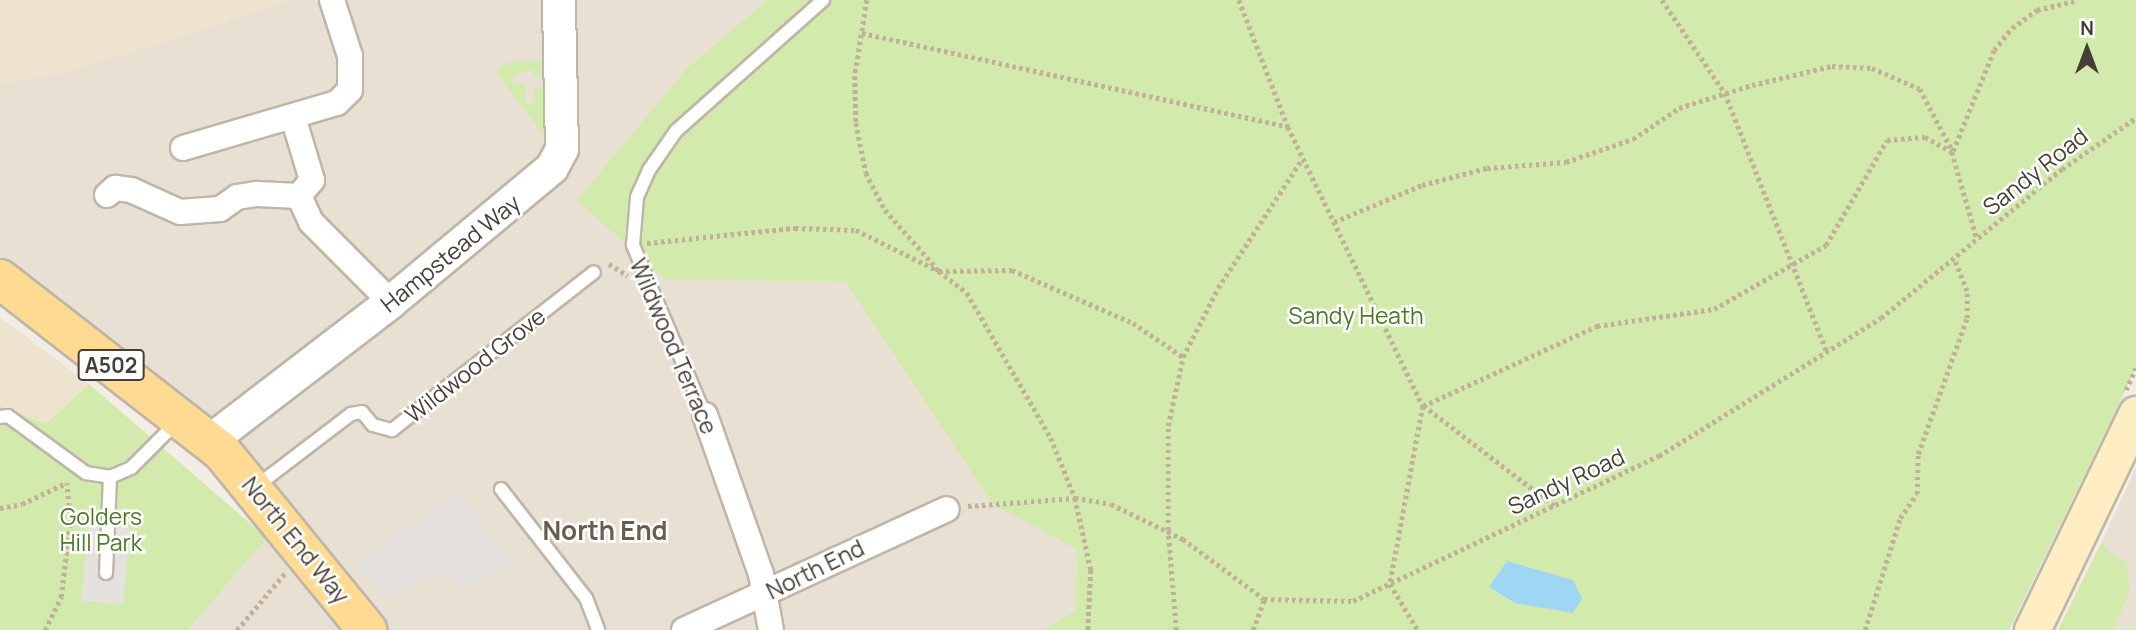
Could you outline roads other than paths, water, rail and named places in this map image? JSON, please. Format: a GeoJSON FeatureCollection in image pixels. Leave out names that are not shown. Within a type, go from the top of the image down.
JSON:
{"type":"FeatureCollection","features":[{"type":"Feature","properties":{"kind":"main road","name":"A502"},"geometry":{"type":"LineString","coordinates":[[0,279],[205,437]]}},
{"type":"Feature","properties":{"kind":"main road"},"geometry":{"type":"LineString","coordinates":[[2032,630],[2136,414]]}},
{"type":"Feature","properties":{"kind":"main road","name":"North End Way"},"geometry":{"type":"LineString","coordinates":[[205,437],[254,488],[367,630]]}},
{"type":"Feature","properties":{"kind":"street"},"geometry":{"type":"LineString","coordinates":[[183,148],[337,103],[350,90],[350,56],[332,0]]}},
{"type":"Feature","properties":{"kind":"street","name":"Hampstead Way"},"geometry":{"type":"LineString","coordinates":[[205,437],[391,302],[559,160],[559,0]]}},
{"type":"Feature","properties":{"kind":"street"},"geometry":{"type":"LineString","coordinates":[[293,117],[312,180],[299,195]]}},
{"type":"Feature","properties":{"kind":"street"},"geometry":{"type":"LineString","coordinates":[[107,195],[115,188],[131,190],[180,212],[220,209],[237,197],[257,194],[299,195]]}},
{"type":"Feature","properties":{"kind":"street"},"geometry":{"type":"LineString","coordinates":[[299,195],[312,222],[391,302]]}},
{"type":"Feature","properties":{"kind":"street","name":"Wildwood Terrace"},"geometry":{"type":"LineString","coordinates":[[705,415],[765,593],[771,630]]}},
{"type":"Feature","properties":{"kind":"street","name":"North End"},"geometry":{"type":"LineString","coordinates":[[684,630],[947,509]]}},
{"type":"Feature","properties":{"kind":"lane","name":"Wildwood Terrace"},"geometry":{"type":"LineString","coordinates":[[705,415],[632,245],[637,197],[649,170],[676,131],[823,0]]}},
{"type":"Feature","properties":{"kind":"lane","name":"Wildwood Grove"},"geometry":{"type":"LineString","coordinates":[[254,488],[351,414],[362,412],[373,425],[392,430],[594,272]]}},
{"type":"Feature","properties":{"kind":"lane"},"geometry":{"type":"LineString","coordinates":[[0,417],[8,416],[86,473],[110,477],[205,437]]}},
{"type":"Feature","properties":{"kind":"lane"},"geometry":{"type":"LineString","coordinates":[[106,573],[110,477]]}},
{"type":"Feature","properties":{"kind":"lane"},"geometry":{"type":"LineString","coordinates":[[501,489],[586,598],[598,630]]}},
{"type":"Feature","properties":{"kind":"water"},"geometry":{"type":"Polygon","coordinates":[[[1507,561],[1573,580],[1582,598],[1573,613],[1515,603],[1489,587],[1507,561]]]}},
{"type":"Feature","properties":{"kind":"district","name":"North End"},"geometry":{"type":"Point","coordinates":[605,531]}},
{"type":"Feature","properties":{"kind":"park label","name":"Sandy Heath"},"geometry":{"type":"Point","coordinates":[1356,315]}},
{"type":"Feature","properties":{"kind":"park label","name":"Golders Hill Park"},"geometry":{"type":"Point","coordinates":[101,529]}}]}
